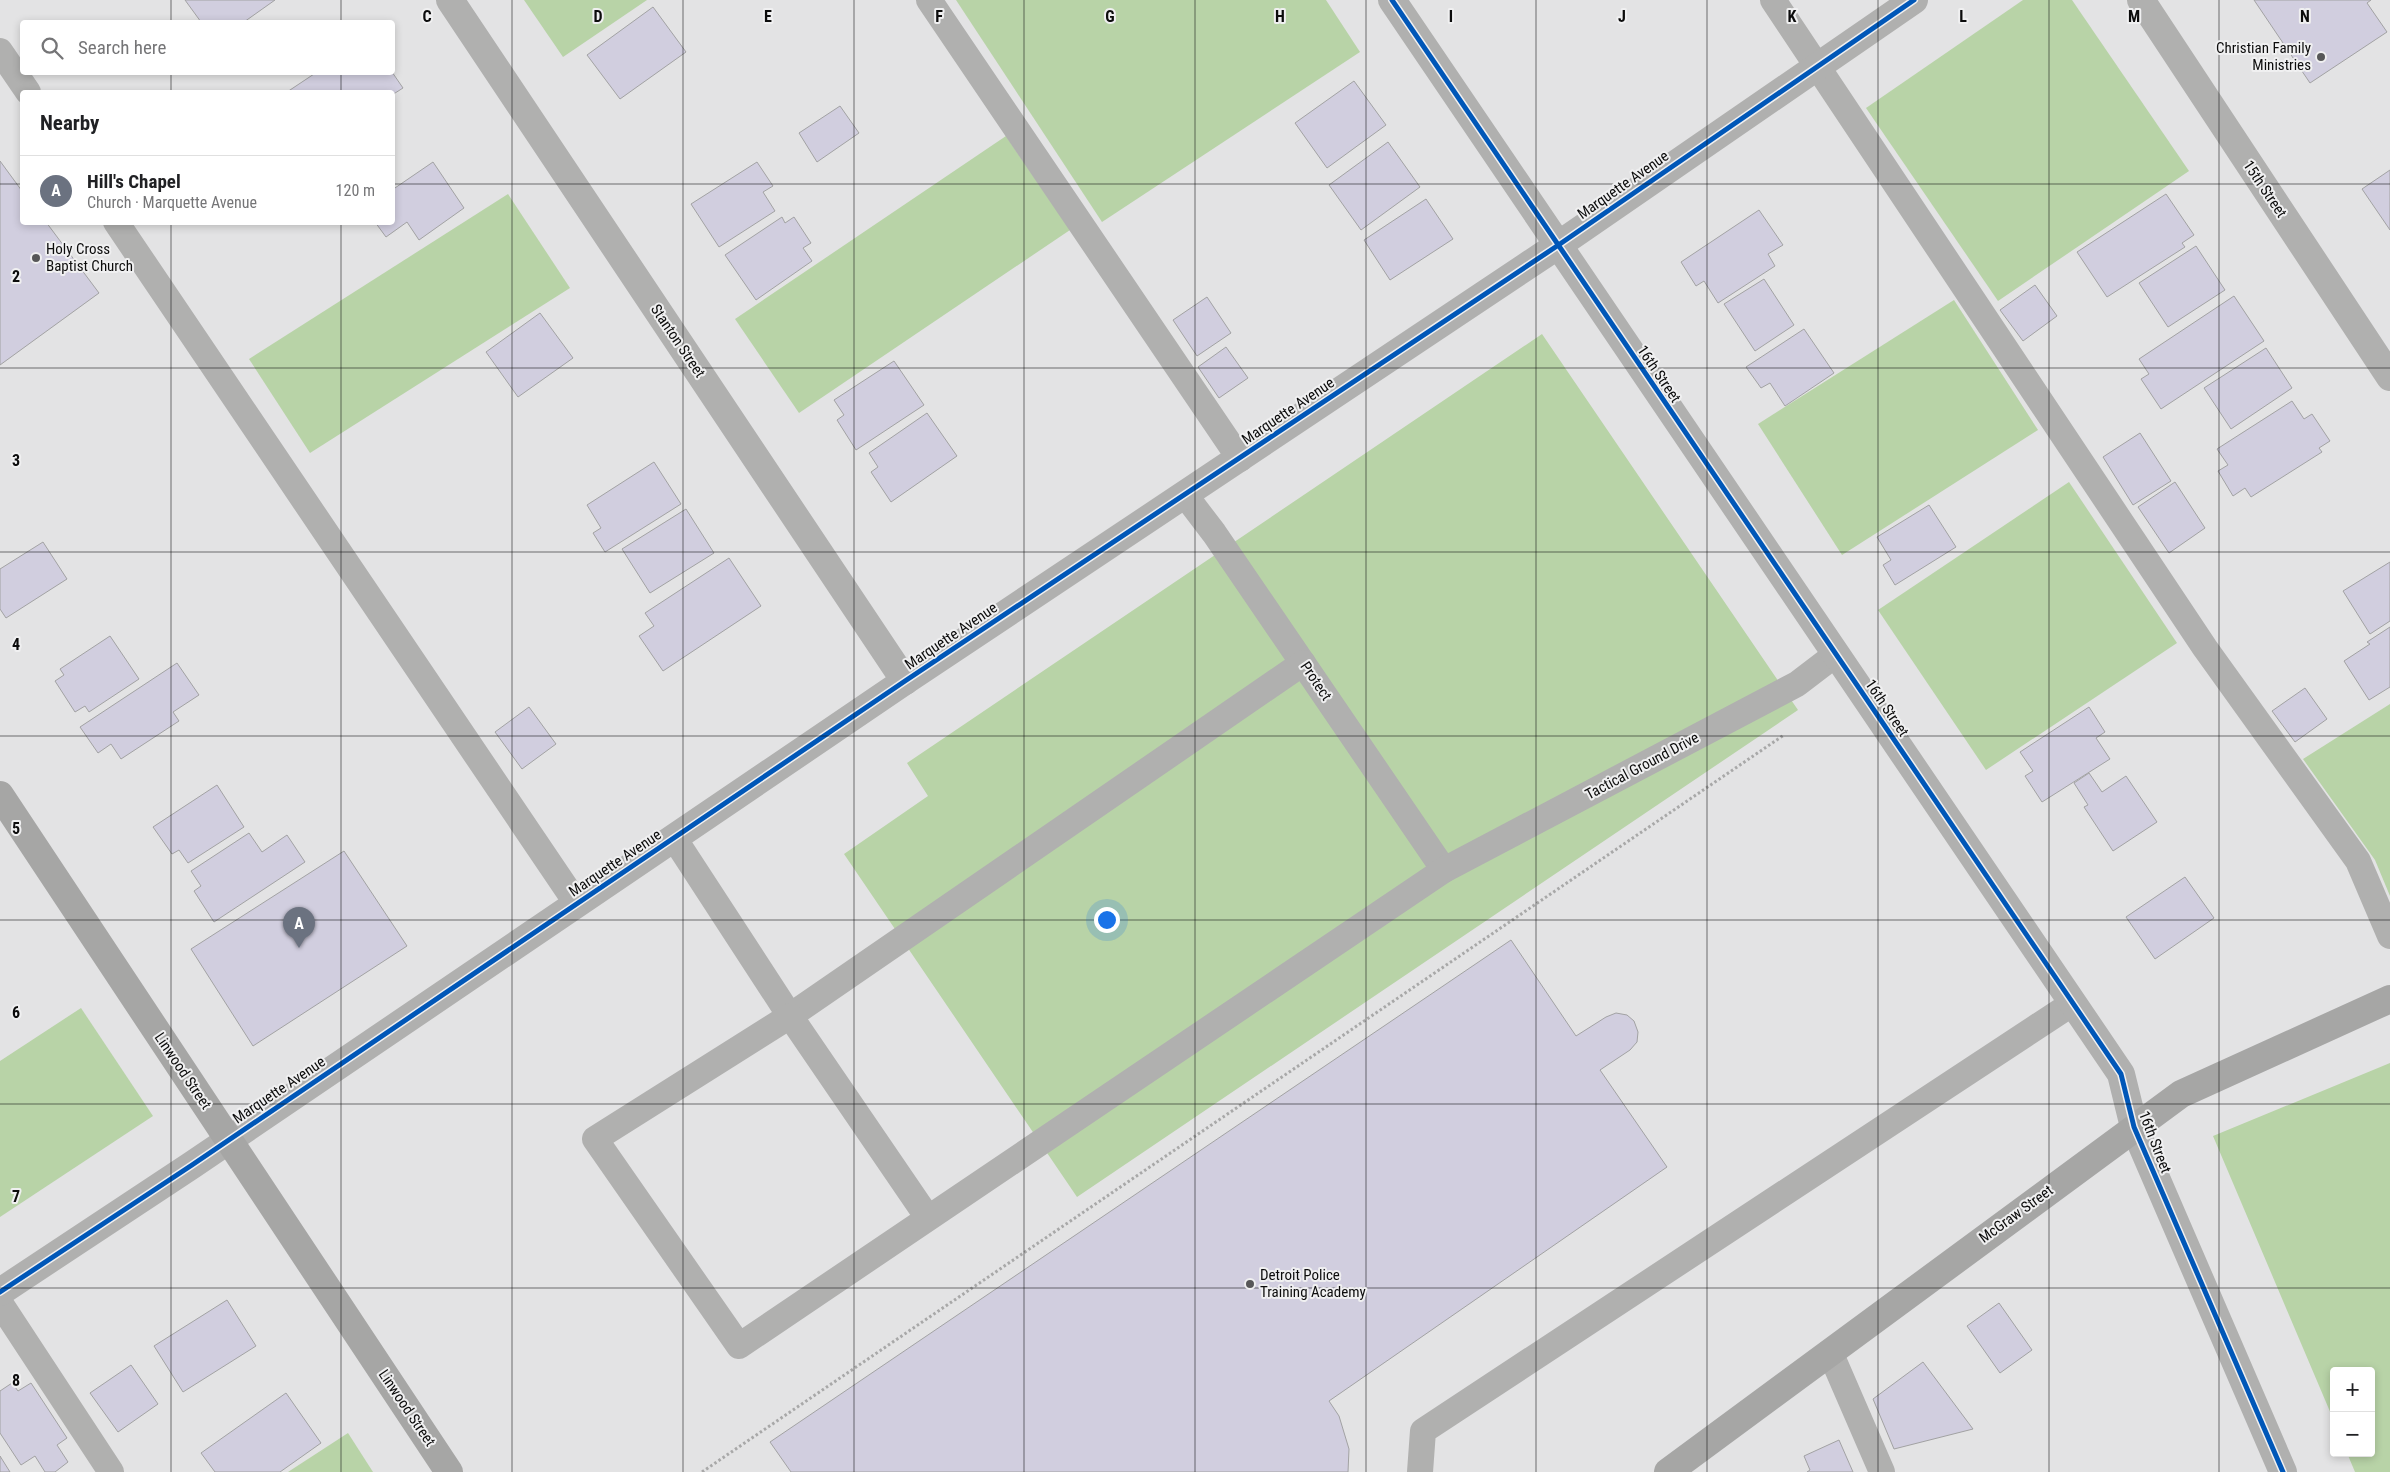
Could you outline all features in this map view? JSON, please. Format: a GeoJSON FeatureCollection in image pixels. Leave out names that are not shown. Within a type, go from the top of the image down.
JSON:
{"type":"FeatureCollection","features":[{"type":"Feature","properties":{"kind":"street","name":"Stanton Street"},"geometry":{"type":"LineString","coordinates":[[450,0],[906,681]]}},
{"type":"Feature","properties":{"kind":"street","name":"16th Street"},"geometry":{"type":"LineString","coordinates":[[1392,0],[1557,246],[2121,1074],[2134,1128],[2283,1472]]}},
{"type":"Feature","properties":{"kind":"street","name":"Marquette Avenue"},"geometry":{"type":"LineString","coordinates":[[0,1292],[906,681],[1557,246],[1914,0]]}},
{"type":"Feature","properties":{"kind":"street","name":"15th Street"},"geometry":{"type":"LineString","coordinates":[[2141,0],[2390,376]]}},
{"type":"Feature","properties":{"kind":"street","name":"Linwood Street"},"geometry":{"type":"LineString","coordinates":[[0,795],[449,1472]]}},
{"type":"Feature","properties":{"kind":"street","name":"McGraw Street"},"geometry":{"type":"LineString","coordinates":[[1668,1472],[2181,1094],[2390,999]]}},
{"type":"Feature","properties":{"kind":"lane"},"geometry":{"type":"LineString","coordinates":[[929,0],[1240,459]]}},
{"type":"Feature","properties":{"kind":"lane"},"geometry":{"type":"LineString","coordinates":[[1773,0],[2205,648],[2358,861],[2390,936]]}},
{"type":"Feature","properties":{"kind":"lane"},"geometry":{"type":"LineString","coordinates":[[0,50],[27,90]]}},
{"type":"Feature","properties":{"kind":"lane"},"geometry":{"type":"LineString","coordinates":[[118,225],[577,904]]}},
{"type":"Feature","properties":{"kind":"lane","name":"Protect"},"geometry":{"type":"LineString","coordinates":[[1185,495],[1214,533],[1444,870]]}},
{"type":"Feature","properties":{"kind":"lane","name":"Tactical Ground Drive"},"geometry":{"type":"LineString","coordinates":[[790,1016],[595,1139],[739,1346],[1444,870],[1797,684],[1836,655]]}},
{"type":"Feature","properties":{"kind":"lane"},"geometry":{"type":"LineString","coordinates":[[790,1016],[1303,663]]}},
{"type":"Feature","properties":{"kind":"lane"},"geometry":{"type":"LineString","coordinates":[[674,838],[790,1016],[928,1218]]}},
{"type":"Feature","properties":{"kind":"lane"},"geometry":{"type":"LineString","coordinates":[[1420,1472],[1423,1431],[2073,1003]]}},
{"type":"Feature","properties":{"kind":"lane"},"geometry":{"type":"LineString","coordinates":[[0,1303],[111,1472]]}},
{"type":"Feature","properties":{"kind":"lane"},"geometry":{"type":"LineString","coordinates":[[1830,1352],[1882,1472]]}},
{"type":"Feature","properties":{"kind":"path"},"geometry":{"type":"LineString","coordinates":[[702,1472],[1792,730]]}},
{"type":"Feature","properties":{"kind":"green space"},"geometry":{"type":"Polygon","coordinates":[[[524,0],[647,0],[563,57],[524,0]]]}},
{"type":"Feature","properties":{"kind":"green space"},"geometry":{"type":"Polygon","coordinates":[[[956,0],[1326,0],[1360,52],[1102,222],[956,0]]]}},
{"type":"Feature","properties":{"kind":"green space"},"geometry":{"type":"Polygon","coordinates":[[[2023,0],[2072,0],[2189,171],[1998,301],[1866,108],[2023,0]]]}},
{"type":"Feature","properties":{"kind":"green space"},"geometry":{"type":"Polygon","coordinates":[[[1006,136],[1070,230],[799,413],[735,319],[1006,136]]]}},
{"type":"Feature","properties":{"kind":"green space"},"geometry":{"type":"Polygon","coordinates":[[[508,194],[570,288],[310,453],[249,359],[508,194]]]}},
{"type":"Feature","properties":{"kind":"green space"},"geometry":{"type":"Polygon","coordinates":[[[1954,300],[2038,430],[1842,555],[1758,424],[1954,300]]]}},
{"type":"Feature","properties":{"kind":"green space"},"geometry":{"type":"Polygon","coordinates":[[[1542,334],[1798,710],[1077,1197],[844,854],[928,796],[907,763],[1542,334]]]}},
{"type":"Feature","properties":{"kind":"green space"},"geometry":{"type":"Polygon","coordinates":[[[2069,482],[2177,643],[1986,770],[1878,610],[2069,482]]]}},
{"type":"Feature","properties":{"kind":"green space"},"geometry":{"type":"Polygon","coordinates":[[[2390,704],[2390,896],[2375,860],[2303,759],[2390,704]]]}},
{"type":"Feature","properties":{"kind":"green space"},"geometry":{"type":"Polygon","coordinates":[[[81,1008],[153,1116],[0,1217],[0,1061],[81,1008]]]}},
{"type":"Feature","properties":{"kind":"green space"},"geometry":{"type":"Polygon","coordinates":[[[2390,1063],[2390,1472],[2355,1472],[2349,1457],[2375,1457],[2375,1367],[2330,1367],[2330,1412],[2213,1136],[2390,1063]]]}},
{"type":"Feature","properties":{"kind":"green space"},"geometry":{"type":"Polygon","coordinates":[[[348,1433],[373,1472],[288,1472],[348,1433]]]}},
{"type":"Feature","properties":{"kind":"building"},"geometry":{"type":"Polygon","coordinates":[[[185,0],[275,0],[247,20],[200,20],[185,0]]]}},
{"type":"Feature","properties":{"kind":"building","name":"Christian Family Ministries"},"geometry":{"type":"Polygon","coordinates":[[[2254,0],[2371,0],[2367,3],[2387,32],[2310,83],[2254,0]]]}},
{"type":"Feature","properties":{"kind":"building"},"geometry":{"type":"Polygon","coordinates":[[[653,7],[686,52],[620,99],[587,55],[653,7]]]}},
{"type":"Feature","properties":{"kind":"building"},"geometry":{"type":"Polygon","coordinates":[[[312,75],[394,75],[403,88],[395,93],[395,90],[290,90],[312,75]]]}},
{"type":"Feature","properties":{"kind":"building"},"geometry":{"type":"Polygon","coordinates":[[[1354,81],[1386,125],[1327,168],[1295,123],[1354,81]]]}},
{"type":"Feature","properties":{"kind":"building"},"geometry":{"type":"Polygon","coordinates":[[[840,106],[859,133],[817,162],[799,133],[840,106]]]}},
{"type":"Feature","properties":{"kind":"building"},"geometry":{"type":"Polygon","coordinates":[[[1388,142],[1420,187],[1361,230],[1329,185],[1388,142]]]}},
{"type":"Feature","properties":{"kind":"building","name":"Holy Cross Baptist Church"},"geometry":{"type":"Polygon","coordinates":[[[0,161],[20,188],[20,225],[48,225],[99,293],[0,365],[0,161]]]}},
{"type":"Feature","properties":{"kind":"building"},"geometry":{"type":"Polygon","coordinates":[[[433,162],[464,208],[419,240],[407,222],[386,237],[377,225],[395,225],[395,188],[433,162]]]}},
{"type":"Feature","properties":{"kind":"building"},"geometry":{"type":"Polygon","coordinates":[[[757,162],[773,186],[763,192],[775,211],[719,247],[691,204],[757,162]]]}},
{"type":"Feature","properties":{"kind":"building"},"geometry":{"type":"Polygon","coordinates":[[[2390,170],[2390,230],[2362,189],[2390,170]]]}},
{"type":"Feature","properties":{"kind":"building"},"geometry":{"type":"Polygon","coordinates":[[[2166,194],[2194,235],[2182,243],[2185,247],[2107,297],[2077,252],[2166,194]]]}},
{"type":"Feature","properties":{"kind":"building"},"geometry":{"type":"Polygon","coordinates":[[[1426,199],[1453,239],[1390,280],[1364,240],[1426,199]]]}},
{"type":"Feature","properties":{"kind":"building"},"geometry":{"type":"Polygon","coordinates":[[[1759,210],[1783,245],[1768,254],[1775,266],[1718,303],[1704,281],[1696,286],[1681,262],[1759,210]]]}},
{"type":"Feature","properties":{"kind":"building"},"geometry":{"type":"Polygon","coordinates":[[[782,217],[785,223],[794,217],[811,243],[803,248],[812,261],[756,300],[725,255],[782,217]]]}},
{"type":"Feature","properties":{"kind":"building"},"geometry":{"type":"Polygon","coordinates":[[[2196,246],[2225,290],[2168,327],[2139,283],[2196,246]]]}},
{"type":"Feature","properties":{"kind":"building"},"geometry":{"type":"Polygon","coordinates":[[[1764,279],[1794,325],[1755,351],[1724,304],[1764,279]]]}},
{"type":"Feature","properties":{"kind":"building"},"geometry":{"type":"Polygon","coordinates":[[[2035,285],[2057,316],[2023,341],[2000,310],[2035,285]]]}},
{"type":"Feature","properties":{"kind":"building"},"geometry":{"type":"Polygon","coordinates":[[[2234,296],[2264,341],[2161,409],[2141,379],[2149,374],[2139,359],[2234,296]]]}},
{"type":"Feature","properties":{"kind":"building"},"geometry":{"type":"Polygon","coordinates":[[[1207,297],[1231,333],[1197,356],[1173,320],[1207,297]]]}},
{"type":"Feature","properties":{"kind":"building"},"geometry":{"type":"Polygon","coordinates":[[[540,313],[573,358],[518,397],[486,352],[540,313]]]}},
{"type":"Feature","properties":{"kind":"building"},"geometry":{"type":"Polygon","coordinates":[[[1804,329],[1834,373],[1785,406],[1770,383],[1761,388],[1746,367],[1804,329]]]}},
{"type":"Feature","properties":{"kind":"building"},"geometry":{"type":"Polygon","coordinates":[[[1226,347],[1248,378],[1219,398],[1198,367],[1226,347]]]}},
{"type":"Feature","properties":{"kind":"building"},"geometry":{"type":"Polygon","coordinates":[[[2266,348],[2292,388],[2231,429],[2204,388],[2266,348]]]}},
{"type":"Feature","properties":{"kind":"building"},"geometry":{"type":"Polygon","coordinates":[[[894,361],[924,405],[856,450],[837,420],[844,415],[834,400],[894,361]]]}},
{"type":"Feature","properties":{"kind":"building"},"geometry":{"type":"Polygon","coordinates":[[[2292,401],[2304,419],[2312,414],[2330,441],[2319,448],[2322,452],[2251,497],[2245,488],[2233,496],[2218,471],[2228,465],[2217,449],[2292,401]]]}},
{"type":"Feature","properties":{"kind":"building"},"geometry":{"type":"Polygon","coordinates":[[[927,413],[957,456],[891,502],[871,472],[878,467],[869,453],[927,413]]]}},
{"type":"Feature","properties":{"kind":"building"},"geometry":{"type":"Polygon","coordinates":[[[2140,433],[2171,481],[2133,505],[2103,457],[2140,433]]]}},
{"type":"Feature","properties":{"kind":"building"},"geometry":{"type":"Polygon","coordinates":[[[654,462],[681,504],[605,552],[593,533],[601,528],[587,505],[654,462]]]}},
{"type":"Feature","properties":{"kind":"building"},"geometry":{"type":"Polygon","coordinates":[[[2175,482],[2205,528],[2169,553],[2138,507],[2175,482]]]}},
{"type":"Feature","properties":{"kind":"building"},"geometry":{"type":"Polygon","coordinates":[[[1929,505],[1956,547],[1895,585],[1883,565],[1891,560],[1877,537],[1929,505]]]}},
{"type":"Feature","properties":{"kind":"building"},"geometry":{"type":"Polygon","coordinates":[[[686,509],[714,553],[650,593],[622,549],[686,509]]]}},
{"type":"Feature","properties":{"kind":"building"},"geometry":{"type":"Polygon","coordinates":[[[43,542],[67,579],[6,618],[0,609],[0,569],[43,542]]]}},
{"type":"Feature","properties":{"kind":"building"},"geometry":{"type":"Polygon","coordinates":[[[729,558],[761,606],[663,671],[639,636],[654,626],[645,613],[729,558]]]}},
{"type":"Feature","properties":{"kind":"building"},"geometry":{"type":"Polygon","coordinates":[[[2390,562],[2390,621],[2370,634],[2343,591],[2390,562]]]}},
{"type":"Feature","properties":{"kind":"building"},"geometry":{"type":"Polygon","coordinates":[[[2390,627],[2390,687],[2369,700],[2344,661],[2370,644],[2367,642],[2390,627]]]}},
{"type":"Feature","properties":{"kind":"building"},"geometry":{"type":"Polygon","coordinates":[[[110,636],[139,679],[89,712],[85,706],[75,712],[55,681],[64,675],[60,669],[110,636]]]}},
{"type":"Feature","properties":{"kind":"building"},"geometry":{"type":"Polygon","coordinates":[[[177,663],[199,695],[173,712],[179,721],[121,759],[111,744],[98,753],[80,727],[177,663]]]}},
{"type":"Feature","properties":{"kind":"building"},"geometry":{"type":"Polygon","coordinates":[[[2305,688],[2327,719],[2295,742],[2272,711],[2305,688]]]}},
{"type":"Feature","properties":{"kind":"building"},"geometry":{"type":"Polygon","coordinates":[[[529,707],[556,744],[522,769],[495,732],[529,707]]]}},
{"type":"Feature","properties":{"kind":"building"},"geometry":{"type":"Polygon","coordinates":[[[2089,707],[2105,732],[2096,738],[2110,759],[2042,802],[2025,776],[2033,771],[2020,752],[2089,707]]]}},
{"type":"Feature","properties":{"kind":"building"},"geometry":{"type":"Polygon","coordinates":[[[2089,773],[2102,792],[2126,776],[2157,822],[2113,851],[2084,807],[2088,805],[2074,783],[2089,773]]]}},
{"type":"Feature","properties":{"kind":"building"},"geometry":{"type":"Polygon","coordinates":[[[217,785],[244,827],[188,863],[179,850],[172,854],[153,827],[217,785]]]}},
{"type":"Feature","properties":{"kind":"building"},"geometry":{"type":"Polygon","coordinates":[[[249,833],[262,852],[287,835],[305,862],[214,922],[194,891],[201,886],[191,871],[249,833]]]}},
{"type":"Feature","properties":{"kind":"building"},"geometry":{"type":"Polygon","coordinates":[[[344,851],[407,946],[253,1046],[191,949],[344,851]]]}},
{"type":"Feature","properties":{"kind":"building"},"geometry":{"type":"Polygon","coordinates":[[[2185,877],[2214,918],[2155,959],[2126,917],[2185,877]]]}},
{"type":"Feature","properties":{"kind":"building","name":"Detroit Police Training Academy"},"geometry":{"type":"Polygon","coordinates":[[[1511,940],[1576,1036],[1606,1017],[1616,1013],[1627,1015],[1634,1021],[1638,1032],[1637,1042],[1630,1050],[1600,1070],[1667,1167],[1329,1401],[1339,1416],[1349,1449],[1348,1472],[791,1472],[770,1442],[1511,940]]]}},
{"type":"Feature","properties":{"kind":"building"},"geometry":{"type":"Polygon","coordinates":[[[227,1300],[256,1346],[183,1392],[154,1346],[227,1300]]]}},
{"type":"Feature","properties":{"kind":"building"},"geometry":{"type":"Polygon","coordinates":[[[1999,1303],[2032,1350],[2000,1373],[1967,1326],[1999,1303]]]}},
{"type":"Feature","properties":{"kind":"building"},"geometry":{"type":"Polygon","coordinates":[[[1923,1362],[1973,1429],[1894,1449],[1873,1399],[1923,1362]]]}},
{"type":"Feature","properties":{"kind":"building"},"geometry":{"type":"Polygon","coordinates":[[[131,1365],[158,1404],[118,1432],[90,1393],[131,1365]]]}},
{"type":"Feature","properties":{"kind":"building"},"geometry":{"type":"Polygon","coordinates":[[[12,1383],[18,1391],[31,1383],[67,1438],[57,1445],[68,1462],[55,1472],[45,1472],[35,1456],[21,1465],[0,1433],[0,1391],[12,1383]]]}},
{"type":"Feature","properties":{"kind":"building"},"geometry":{"type":"Polygon","coordinates":[[[286,1393],[321,1443],[280,1472],[215,1472],[201,1453],[286,1393]]]}},
{"type":"Feature","properties":{"kind":"building"},"geometry":{"type":"Polygon","coordinates":[[[1839,1440],[1853,1472],[1807,1472],[1810,1470],[1804,1456],[1839,1440]]]}},
{"type":"Feature","properties":{"kind":"building"},"geometry":{"type":"Polygon","coordinates":[[[0,1456],[10,1472],[0,1472],[0,1456]]]}},
{"type":"Feature","properties":{"kind":"cycle path"},"geometry":{"type":"LineString","coordinates":[[1392,0],[2121,1074],[2134,1127],[2283,1472]]}},
{"type":"Feature","properties":{"kind":"cycle path"},"geometry":{"type":"LineString","coordinates":[[0,1292],[192,1165],[905,681],[1557,246],[1914,0]]}},
{"type":"Feature","properties":{"kind":"place","name":"Christian Family Ministries"},"geometry":{"type":"Point","coordinates":[2321,57]}},
{"type":"Feature","properties":{"kind":"place","name":"Holy Cross Baptist Church"},"geometry":{"type":"Point","coordinates":[36,258]}},
{"type":"Feature","properties":{"kind":"place","name":"Hill's Chapel"},"geometry":{"type":"Point","coordinates":[299,948]}},
{"type":"Feature","properties":{"kind":"place","name":"Detroit Police Training Academy"},"geometry":{"type":"Point","coordinates":[1250,1284]}}]}
